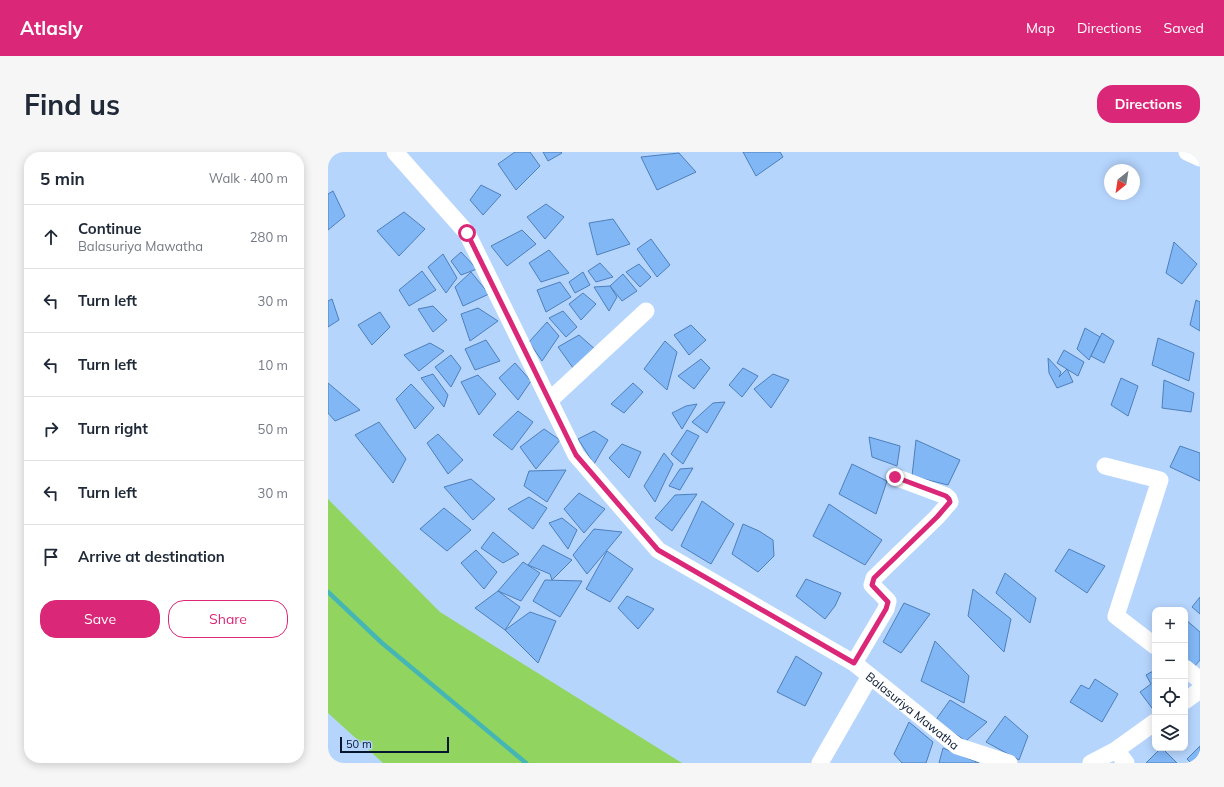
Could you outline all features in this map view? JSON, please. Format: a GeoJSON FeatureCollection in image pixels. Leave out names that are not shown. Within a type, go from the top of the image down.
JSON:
{"type":"FeatureCollection","features":[{"type":"Feature","properties":{"kind":"street","name":"Balasuriya Mawatha"},"geometry":{"type":"LineString","coordinates":[[394,152],[467,233],[576,455],[658,550],[854,663],[957,746],[1009,763]]}},
{"type":"Feature","properties":{"kind":"street"},"geometry":{"type":"LineString","coordinates":[[1187,152],[1200,158]]}},
{"type":"Feature","properties":{"kind":"street"},"geometry":{"type":"LineString","coordinates":[[550,400],[646,311]]}},
{"type":"Feature","properties":{"kind":"street"},"geometry":{"type":"LineString","coordinates":[[1105,466],[1160,480],[1116,616],[1152,644]]}},
{"type":"Feature","properties":{"kind":"street"},"geometry":{"type":"LineString","coordinates":[[854,663],[886,609],[888,602],[872,585],[874,578],[937,517],[950,502],[946,496],[895,477]]}},
{"type":"Feature","properties":{"kind":"street"},"geometry":{"type":"LineString","coordinates":[[1188,670],[1200,680]]}},
{"type":"Feature","properties":{"kind":"street"},"geometry":{"type":"LineString","coordinates":[[820,763],[870,676]]}},
{"type":"Feature","properties":{"kind":"street"},"geometry":{"type":"LineString","coordinates":[[1188,699],[1200,690]]}},
{"type":"Feature","properties":{"kind":"street"},"geometry":{"type":"LineString","coordinates":[[1091,763],[1116,750],[1152,724]]}},
{"type":"Feature","properties":{"kind":"street"},"geometry":{"type":"LineString","coordinates":[[1116,750],[1126,763]]}},
{"type":"Feature","properties":{"kind":"green space"},"geometry":{"type":"Polygon","coordinates":[[[328,499],[440,612],[682,763],[383,763],[328,713],[328,499]]]}},
{"type":"Feature","properties":{"kind":"building"},"geometry":{"type":"Polygon","coordinates":[[[515,152],[530,152],[540,166],[516,190],[498,164],[515,152]]]}},
{"type":"Feature","properties":{"kind":"building"},"geometry":{"type":"Polygon","coordinates":[[[543,152],[561,152],[562,153],[548,161],[543,152]]]}},
{"type":"Feature","properties":{"kind":"building"},"geometry":{"type":"Polygon","coordinates":[[[743,152],[780,152],[783,157],[756,176],[743,152]]]}},
{"type":"Feature","properties":{"kind":"building"},"geometry":{"type":"Polygon","coordinates":[[[679,153],[696,172],[657,190],[641,157],[679,153]]]}},
{"type":"Feature","properties":{"kind":"building"},"geometry":{"type":"Polygon","coordinates":[[[481,185],[501,195],[483,215],[470,200],[481,185]]]}},
{"type":"Feature","properties":{"kind":"building"},"geometry":{"type":"Polygon","coordinates":[[[333,191],[345,216],[328,230],[328,194],[333,191]]]}},
{"type":"Feature","properties":{"kind":"building"},"geometry":{"type":"Polygon","coordinates":[[[546,204],[564,217],[545,239],[527,217],[546,204]]]}},
{"type":"Feature","properties":{"kind":"building"},"geometry":{"type":"Polygon","coordinates":[[[404,212],[425,229],[399,256],[377,231],[404,212]]]}},
{"type":"Feature","properties":{"kind":"building"},"geometry":{"type":"Polygon","coordinates":[[[613,219],[630,244],[597,255],[589,223],[613,219]]]}},
{"type":"Feature","properties":{"kind":"building"},"geometry":{"type":"Polygon","coordinates":[[[522,230],[536,244],[507,266],[491,246],[522,230]]]}},
{"type":"Feature","properties":{"kind":"building"},"geometry":{"type":"Polygon","coordinates":[[[651,239],[670,265],[657,277],[637,249],[651,239]]]}},
{"type":"Feature","properties":{"kind":"building"},"geometry":{"type":"Polygon","coordinates":[[[1174,242],[1197,264],[1182,284],[1166,273],[1174,242]]]}},
{"type":"Feature","properties":{"kind":"building"},"geometry":{"type":"Polygon","coordinates":[[[549,250],[569,273],[541,282],[529,263],[549,250]]]}},
{"type":"Feature","properties":{"kind":"building"},"geometry":{"type":"Polygon","coordinates":[[[461,252],[477,269],[461,275],[451,261],[461,252]]]}},
{"type":"Feature","properties":{"kind":"building"},"geometry":{"type":"Polygon","coordinates":[[[443,254],[457,278],[446,293],[428,267],[443,254]]]}},
{"type":"Feature","properties":{"kind":"building"},"geometry":{"type":"Polygon","coordinates":[[[600,263],[613,277],[596,282],[588,271],[600,263]]]}},
{"type":"Feature","properties":{"kind":"building"},"geometry":{"type":"Polygon","coordinates":[[[639,264],[651,277],[640,287],[626,272],[639,264]]]}},
{"type":"Feature","properties":{"kind":"building"},"geometry":{"type":"Polygon","coordinates":[[[422,271],[436,290],[409,306],[399,290],[422,271]]]}},
{"type":"Feature","properties":{"kind":"building"},"geometry":{"type":"Polygon","coordinates":[[[471,272],[489,294],[463,306],[455,287],[471,272]]]}},
{"type":"Feature","properties":{"kind":"building"},"geometry":{"type":"Polygon","coordinates":[[[583,272],[590,285],[575,293],[569,282],[583,272]]]}},
{"type":"Feature","properties":{"kind":"building"},"geometry":{"type":"Polygon","coordinates":[[[623,274],[637,291],[622,301],[610,286],[623,274]]]}},
{"type":"Feature","properties":{"kind":"building"},"geometry":{"type":"Polygon","coordinates":[[[560,282],[571,297],[546,312],[537,290],[560,282]]]}},
{"type":"Feature","properties":{"kind":"building"},"geometry":{"type":"Polygon","coordinates":[[[610,286],[617,297],[609,311],[594,287],[610,286]]]}},
{"type":"Feature","properties":{"kind":"building"},"geometry":{"type":"Polygon","coordinates":[[[583,293],[596,304],[581,320],[569,304],[583,293]]]}},
{"type":"Feature","properties":{"kind":"building"},"geometry":{"type":"Polygon","coordinates":[[[332,299],[339,320],[328,327],[328,301],[332,299]]]}},
{"type":"Feature","properties":{"kind":"building"},"geometry":{"type":"Polygon","coordinates":[[[1196,300],[1200,302],[1200,331],[1190,325],[1196,300]]]}},
{"type":"Feature","properties":{"kind":"building"},"geometry":{"type":"Polygon","coordinates":[[[433,306],[447,320],[433,332],[418,309],[433,306]]]}},
{"type":"Feature","properties":{"kind":"building"},"geometry":{"type":"Polygon","coordinates":[[[478,308],[498,321],[470,341],[461,314],[478,308]]]}},
{"type":"Feature","properties":{"kind":"building"},"geometry":{"type":"Polygon","coordinates":[[[563,311],[577,327],[566,337],[549,318],[563,311]]]}},
{"type":"Feature","properties":{"kind":"building"},"geometry":{"type":"Polygon","coordinates":[[[380,312],[390,327],[372,345],[358,325],[380,312]]]}},
{"type":"Feature","properties":{"kind":"building"},"geometry":{"type":"Polygon","coordinates":[[[547,322],[559,336],[542,361],[529,342],[547,322]]]}},
{"type":"Feature","properties":{"kind":"building"},"geometry":{"type":"Polygon","coordinates":[[[691,325],[706,340],[689,355],[674,335],[691,325]]]}},
{"type":"Feature","properties":{"kind":"building"},"geometry":{"type":"Polygon","coordinates":[[[1085,328],[1100,337],[1089,360],[1077,349],[1085,328]]]}},
{"type":"Feature","properties":{"kind":"building"},"geometry":{"type":"Polygon","coordinates":[[[1102,333],[1114,341],[1104,363],[1091,356],[1102,333]]]}},
{"type":"Feature","properties":{"kind":"building"},"geometry":{"type":"Polygon","coordinates":[[[579,335],[597,351],[576,372],[558,347],[579,335]]]}},
{"type":"Feature","properties":{"kind":"building"},"geometry":{"type":"Polygon","coordinates":[[[1158,338],[1194,353],[1189,381],[1152,365],[1158,338]]]}},
{"type":"Feature","properties":{"kind":"building"},"geometry":{"type":"Polygon","coordinates":[[[486,340],[500,361],[475,370],[465,349],[486,340]]]}},
{"type":"Feature","properties":{"kind":"building"},"geometry":{"type":"Polygon","coordinates":[[[665,341],[677,352],[667,390],[644,369],[665,341]]]}},
{"type":"Feature","properties":{"kind":"building"},"geometry":{"type":"Polygon","coordinates":[[[430,343],[444,351],[419,371],[404,355],[430,343]]]}},
{"type":"Feature","properties":{"kind":"building"},"geometry":{"type":"Polygon","coordinates":[[[1064,350],[1084,362],[1078,376],[1057,363],[1064,350]]]}},
{"type":"Feature","properties":{"kind":"building"},"geometry":{"type":"Polygon","coordinates":[[[451,355],[461,368],[451,387],[435,367],[451,355]]]}},
{"type":"Feature","properties":{"kind":"building"},"geometry":{"type":"Polygon","coordinates":[[[1048,358],[1061,372],[1059,377],[1067,369],[1073,382],[1057,388],[1049,373],[1048,358]]]}},
{"type":"Feature","properties":{"kind":"building"},"geometry":{"type":"Polygon","coordinates":[[[701,359],[710,368],[694,389],[678,376],[701,359]]]}},
{"type":"Feature","properties":{"kind":"building"},"geometry":{"type":"Polygon","coordinates":[[[515,363],[531,381],[518,400],[499,378],[515,363]]]}},
{"type":"Feature","properties":{"kind":"building"},"geometry":{"type":"Polygon","coordinates":[[[743,368],[758,376],[742,397],[729,385],[743,368]]]}},
{"type":"Feature","properties":{"kind":"building"},"geometry":{"type":"Polygon","coordinates":[[[433,374],[448,395],[444,407],[421,378],[433,374]]]}},
{"type":"Feature","properties":{"kind":"building"},"geometry":{"type":"Polygon","coordinates":[[[773,374],[789,380],[771,408],[754,389],[773,374]]]}},
{"type":"Feature","properties":{"kind":"building"},"geometry":{"type":"Polygon","coordinates":[[[478,375],[496,394],[479,415],[461,382],[478,375]]]}},
{"type":"Feature","properties":{"kind":"building"},"geometry":{"type":"Polygon","coordinates":[[[1121,378],[1138,386],[1128,416],[1111,405],[1121,378]]]}},
{"type":"Feature","properties":{"kind":"building"},"geometry":{"type":"Polygon","coordinates":[[[1164,380],[1194,393],[1191,412],[1162,408],[1164,380]]]}},
{"type":"Feature","properties":{"kind":"building"},"geometry":{"type":"Polygon","coordinates":[[[328,383],[360,410],[335,421],[328,413],[328,383]]]}},
{"type":"Feature","properties":{"kind":"building"},"geometry":{"type":"Polygon","coordinates":[[[633,383],[643,392],[624,413],[611,404],[633,383]]]}},
{"type":"Feature","properties":{"kind":"building"},"geometry":{"type":"Polygon","coordinates":[[[411,384],[434,408],[415,429],[396,399],[411,384]]]}},
{"type":"Feature","properties":{"kind":"building"},"geometry":{"type":"Polygon","coordinates":[[[725,402],[707,433],[692,422],[713,403],[725,402]]]}},
{"type":"Feature","properties":{"kind":"building"},"geometry":{"type":"Polygon","coordinates":[[[697,404],[682,429],[672,413],[686,406],[697,404]]]}},
{"type":"Feature","properties":{"kind":"building"},"geometry":{"type":"Polygon","coordinates":[[[518,411],[533,422],[512,450],[493,435],[518,411]]]}},
{"type":"Feature","properties":{"kind":"building"},"geometry":{"type":"Polygon","coordinates":[[[379,422],[406,459],[393,483],[355,435],[379,422]]]}},
{"type":"Feature","properties":{"kind":"building"},"geometry":{"type":"Polygon","coordinates":[[[544,429],[560,440],[536,469],[520,447],[544,429]]]}},
{"type":"Feature","properties":{"kind":"building"},"geometry":{"type":"Polygon","coordinates":[[[687,430],[699,436],[683,464],[671,454],[687,430]]]}},
{"type":"Feature","properties":{"kind":"building"},"geometry":{"type":"Polygon","coordinates":[[[594,431],[608,440],[594,464],[578,439],[594,431]]]}},
{"type":"Feature","properties":{"kind":"building"},"geometry":{"type":"Polygon","coordinates":[[[438,434],[463,460],[448,474],[427,443],[438,434]]]}},
{"type":"Feature","properties":{"kind":"building"},"geometry":{"type":"Polygon","coordinates":[[[869,437],[900,446],[897,466],[872,457],[869,437]]]}},
{"type":"Feature","properties":{"kind":"building"},"geometry":{"type":"Polygon","coordinates":[[[916,440],[960,460],[948,485],[912,476],[916,440]]]}},
{"type":"Feature","properties":{"kind":"building"},"geometry":{"type":"Polygon","coordinates":[[[622,444],[641,452],[629,478],[609,458],[622,444]]]}},
{"type":"Feature","properties":{"kind":"building"},"geometry":{"type":"Polygon","coordinates":[[[1180,446],[1200,453],[1200,481],[1170,467],[1180,446]]]}},
{"type":"Feature","properties":{"kind":"building"},"geometry":{"type":"Polygon","coordinates":[[[664,453],[673,464],[655,502],[644,486],[664,453]]]}},
{"type":"Feature","properties":{"kind":"building"},"geometry":{"type":"Polygon","coordinates":[[[852,464],[887,481],[876,514],[839,494],[852,464]]]}},
{"type":"Feature","properties":{"kind":"building"},"geometry":{"type":"Polygon","coordinates":[[[693,468],[680,490],[669,486],[680,469],[693,468]]]}},
{"type":"Feature","properties":{"kind":"building"},"geometry":{"type":"Polygon","coordinates":[[[566,470],[547,502],[524,486],[529,471],[566,470]]]}},
{"type":"Feature","properties":{"kind":"building"},"geometry":{"type":"Polygon","coordinates":[[[471,479],[495,499],[473,520],[444,487],[471,479]]]}},
{"type":"Feature","properties":{"kind":"building"},"geometry":{"type":"Polygon","coordinates":[[[579,493],[605,509],[584,533],[564,509],[579,493]]]}},
{"type":"Feature","properties":{"kind":"building"},"geometry":{"type":"Polygon","coordinates":[[[697,494],[672,531],[655,518],[675,495],[697,494]]]}},
{"type":"Feature","properties":{"kind":"building"},"geometry":{"type":"Polygon","coordinates":[[[529,497],[547,508],[533,529],[508,509],[529,497]]]}},
{"type":"Feature","properties":{"kind":"building"},"geometry":{"type":"Polygon","coordinates":[[[702,501],[734,524],[711,564],[681,546],[702,501]]]}},
{"type":"Feature","properties":{"kind":"building"},"geometry":{"type":"Polygon","coordinates":[[[829,504],[882,540],[865,565],[813,536],[829,504]]]}},
{"type":"Feature","properties":{"kind":"building"},"geometry":{"type":"Polygon","coordinates":[[[444,508],[471,530],[447,551],[420,529],[444,508]]]}},
{"type":"Feature","properties":{"kind":"building"},"geometry":{"type":"Polygon","coordinates":[[[562,518],[577,530],[568,549],[549,523],[562,518]]]}},
{"type":"Feature","properties":{"kind":"building"},"geometry":{"type":"Polygon","coordinates":[[[743,524],[759,531],[773,540],[774,556],[758,572],[732,554],[743,524]]]}},
{"type":"Feature","properties":{"kind":"building"},"geometry":{"type":"Polygon","coordinates":[[[594,529],[622,532],[587,574],[573,555],[594,529]]]}},
{"type":"Feature","properties":{"kind":"building"},"geometry":{"type":"Polygon","coordinates":[[[493,532],[519,554],[503,563],[481,548],[493,532]]]}},
{"type":"Feature","properties":{"kind":"building"},"geometry":{"type":"Polygon","coordinates":[[[543,545],[572,560],[552,580],[550,574],[528,565],[543,545]]]}},
{"type":"Feature","properties":{"kind":"building"},"geometry":{"type":"Polygon","coordinates":[[[1069,549],[1105,566],[1087,593],[1055,571],[1069,549]]]}},
{"type":"Feature","properties":{"kind":"building"},"geometry":{"type":"Polygon","coordinates":[[[476,550],[497,572],[484,589],[461,563],[476,550]]]}},
{"type":"Feature","properties":{"kind":"building"},"geometry":{"type":"Polygon","coordinates":[[[607,551],[633,569],[610,602],[586,589],[607,551]]]}},
{"type":"Feature","properties":{"kind":"building"},"geometry":{"type":"Polygon","coordinates":[[[523,562],[540,573],[521,601],[498,591],[523,562]]]}},
{"type":"Feature","properties":{"kind":"building"},"geometry":{"type":"Polygon","coordinates":[[[1005,573],[1036,598],[1030,623],[996,593],[1005,573]]]}},
{"type":"Feature","properties":{"kind":"building"},"geometry":{"type":"Polygon","coordinates":[[[806,579],[841,593],[835,606],[825,619],[796,596],[806,579]]]}},
{"type":"Feature","properties":{"kind":"building"},"geometry":{"type":"Polygon","coordinates":[[[545,580],[582,581],[560,617],[533,601],[545,580]]]}},
{"type":"Feature","properties":{"kind":"building"},"geometry":{"type":"Polygon","coordinates":[[[973,589],[1011,619],[1004,652],[968,616],[973,589]]]}},
{"type":"Feature","properties":{"kind":"building"},"geometry":{"type":"Polygon","coordinates":[[[498,591],[520,607],[505,630],[475,608],[498,591]]]}},
{"type":"Feature","properties":{"kind":"building"},"geometry":{"type":"Polygon","coordinates":[[[627,596],[654,609],[638,629],[618,608],[627,596]]]}},
{"type":"Feature","properties":{"kind":"building"},"geometry":{"type":"Polygon","coordinates":[[[1200,597],[1200,614],[1192,607],[1200,597]]]}},
{"type":"Feature","properties":{"kind":"building"},"geometry":{"type":"Polygon","coordinates":[[[904,603],[930,614],[901,653],[883,642],[904,603]]]}},
{"type":"Feature","properties":{"kind":"building"},"geometry":{"type":"Polygon","coordinates":[[[530,612],[556,621],[538,663],[505,630],[530,612]]]}},
{"type":"Feature","properties":{"kind":"building"},"geometry":{"type":"Polygon","coordinates":[[[1188,622],[1200,632],[1200,660],[1193,668],[1188,664],[1188,622]]]}},
{"type":"Feature","properties":{"kind":"building"},"geometry":{"type":"Polygon","coordinates":[[[935,641],[969,676],[964,703],[921,681],[935,641]]]}},
{"type":"Feature","properties":{"kind":"building"},"geometry":{"type":"Polygon","coordinates":[[[796,656],[822,673],[805,706],[777,692],[796,656]]]}},
{"type":"Feature","properties":{"kind":"building"},"geometry":{"type":"Polygon","coordinates":[[[1152,672],[1152,708],[1140,692],[1151,684],[1146,675],[1152,672]]]}},
{"type":"Feature","properties":{"kind":"building"},"geometry":{"type":"Polygon","coordinates":[[[1095,679],[1118,694],[1102,722],[1070,702],[1081,685],[1089,689],[1095,679]]]}},
{"type":"Feature","properties":{"kind":"building"},"geometry":{"type":"Polygon","coordinates":[[[950,700],[987,722],[966,741],[935,721],[950,700]]]}},
{"type":"Feature","properties":{"kind":"building"},"geometry":{"type":"Polygon","coordinates":[[[1005,716],[1028,736],[1019,760],[986,742],[1005,716]]]}},
{"type":"Feature","properties":{"kind":"building"},"geometry":{"type":"Polygon","coordinates":[[[909,722],[933,742],[926,763],[902,763],[894,754],[909,722]]]}},
{"type":"Feature","properties":{"kind":"building"},"geometry":{"type":"Polygon","coordinates":[[[1200,746],[1200,763],[1191,763],[1187,759],[1200,746]]]}},
{"type":"Feature","properties":{"kind":"building"},"geometry":{"type":"Polygon","coordinates":[[[943,748],[979,763],[939,763],[943,748]]]}},
{"type":"Feature","properties":{"kind":"building"},"geometry":{"type":"Polygon","coordinates":[[[1158,751],[1165,751],[1177,763],[1146,763],[1158,751]]]}},
{"type":"Feature","properties":{"kind":"waterway"},"geometry":{"type":"LineString","coordinates":[[328,592],[382,643],[526,763]]}},
{"type":"Feature","properties":{"kind":"route"},"geometry":{"type":"LineString","coordinates":[[467,233],[576,455],[658,550],[854,663],[886,609],[888,602],[872,585],[874,578],[937,517],[950,502],[946,496],[895,477]]}}]}
